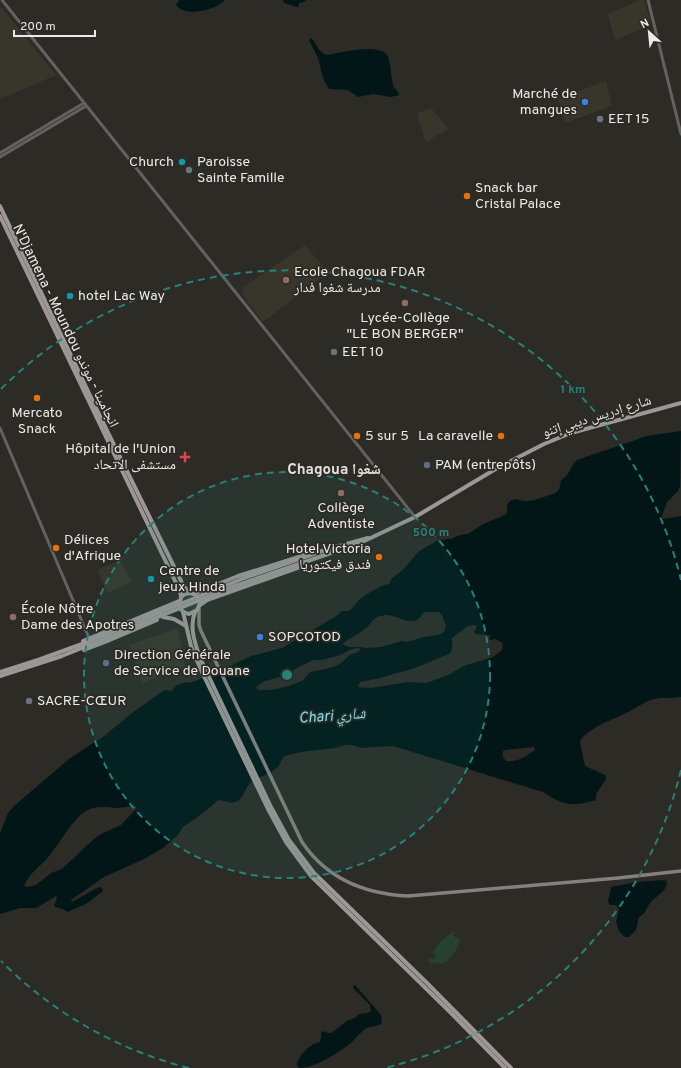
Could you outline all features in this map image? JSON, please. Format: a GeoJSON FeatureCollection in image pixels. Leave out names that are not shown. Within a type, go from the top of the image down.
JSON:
{"type":"FeatureCollection","features":[{"type":"Feature","properties":{"kind":"main road","name":"N'Djamena - Moundou انجامينا - موندو"},"geometry":{"type":"LineString","coordinates":[[0,206],[19,249],[177,572],[189,593]]}},
{"type":"Feature","properties":{"kind":"main road","name":"N'Djamena - Moundou انجامينا - موندو"},"geometry":{"type":"LineString","coordinates":[[0,216],[178,587],[180,599]]}},
{"type":"Feature","properties":{"kind":"main road","name":"شارع إدريس ديبي إتنو"},"geometry":{"type":"LineString","coordinates":[[104,637],[283,568],[360,543],[415,517],[499,467],[544,444],[571,433],[681,403]]}},
{"type":"Feature","properties":{"kind":"main road"},"geometry":{"type":"LineString","coordinates":[[65,650],[89,638],[180,599],[186,594],[194,594],[245,574],[298,557],[320,555]]}},
{"type":"Feature","properties":{"kind":"main road"},"geometry":{"type":"LineString","coordinates":[[203,669],[193,636],[192,624],[195,612],[199,606],[207,600],[303,566],[320,555]]}},
{"type":"Feature","properties":{"kind":"main road"},"geometry":{"type":"LineString","coordinates":[[194,594],[199,599],[200,628],[302,842],[312,855],[336,876],[352,885],[375,893],[408,896],[618,878],[681,871]]}},
{"type":"Feature","properties":{"kind":"main road"},"geometry":{"type":"LineString","coordinates":[[180,599],[179,606],[182,611],[192,646],[283,836],[294,854],[311,876],[506,1068]]}},
{"type":"Feature","properties":{"kind":"main road"},"geometry":{"type":"LineString","coordinates":[[0,676],[105,642],[163,617],[182,611],[189,614],[195,612]]}},
{"type":"Feature","properties":{"kind":"main road"},"geometry":{"type":"LineString","coordinates":[[163,617],[174,619],[186,626]]}},
{"type":"Feature","properties":{"kind":"main road"},"geometry":{"type":"LineString","coordinates":[[0,672],[104,637]]}},
{"type":"Feature","properties":{"kind":"main road"},"geometry":{"type":"LineString","coordinates":[[62,656],[104,637]]}},
{"type":"Feature","properties":{"kind":"main road"},"geometry":{"type":"LineString","coordinates":[[260,787],[282,829],[297,852],[314,873],[428,984],[511,1068]]}},
{"type":"Feature","properties":{"kind":"street"},"geometry":{"type":"LineString","coordinates":[[2,0],[415,517]]}},
{"type":"Feature","properties":{"kind":"street"},"geometry":{"type":"LineString","coordinates":[[648,0],[681,134]]}},
{"type":"Feature","properties":{"kind":"street"},"geometry":{"type":"LineString","coordinates":[[0,153],[85,104]]}},
{"type":"Feature","properties":{"kind":"street"},"geometry":{"type":"LineString","coordinates":[[0,157],[85,104]]}},
{"type":"Feature","properties":{"kind":"street"},"geometry":{"type":"LineString","coordinates":[[0,428],[89,638]]}},
{"type":"Feature","properties":{"kind":"shaded area"},"geometry":{"type":"Polygon","coordinates":[[[640,0],[644,0],[651,25],[615,40],[608,14],[640,0]]]}},
{"type":"Feature","properties":{"kind":"shaded area"},"geometry":{"type":"Polygon","coordinates":[[[0,6],[56,75],[0,99],[0,6]]]}},
{"type":"Feature","properties":{"kind":"shaded area","name":"Marché de mangues"},"geometry":{"type":"Polygon","coordinates":[[[606,81],[612,106],[565,123],[558,99],[606,81]]]}},
{"type":"Feature","properties":{"kind":"shaded area"},"geometry":{"type":"Polygon","coordinates":[[[431,108],[449,129],[441,134],[438,134],[426,143],[417,113],[431,108]]]}},
{"type":"Feature","properties":{"kind":"shaded area","name":"Ecole Chagoua FDAR مدرسة شغوا فدار"},"geometry":{"type":"Polygon","coordinates":[[[305,245],[328,272],[263,322],[242,294],[244,292],[242,288],[305,245]]]}},
{"type":"Feature","properties":{"kind":"shaded area"},"geometry":{"type":"Polygon","coordinates":[[[121,560],[131,582],[107,593],[97,570],[121,560]]]}},
{"type":"Feature","properties":{"kind":"shaded area"},"geometry":{"type":"Polygon","coordinates":[[[178,628],[185,667],[142,683],[130,645],[178,628]]]}},
{"type":"Feature","properties":{"kind":"green space"},"geometry":{"type":"Polygon","coordinates":[[[186,595],[192,595],[197,600],[195,609],[192,611],[186,611],[181,606],[181,600],[186,595]]]}},
{"type":"Feature","properties":{"kind":"green space"},"geometry":{"type":"Polygon","coordinates":[[[453,931],[455,933],[453,936],[460,941],[450,959],[444,963],[440,964],[435,962],[431,964],[428,961],[429,957],[433,959],[436,957],[433,952],[439,943],[453,931]]]}},
{"type":"Feature","properties":{"kind":"water"},"geometry":{"type":"Polygon","coordinates":[[[179,0],[225,0],[215,7],[193,12],[180,9],[176,5],[179,0]]]}},
{"type":"Feature","properties":{"kind":"water"},"geometry":{"type":"Polygon","coordinates":[[[284,0],[306,0],[299,3],[299,6],[297,7],[284,3],[284,0]]]}},
{"type":"Feature","properties":{"kind":"water"},"geometry":{"type":"Polygon","coordinates":[[[311,38],[319,49],[326,55],[368,49],[384,52],[388,57],[390,64],[394,88],[399,95],[391,97],[373,94],[358,97],[348,90],[329,89],[323,78],[318,58],[309,40],[311,38]]]}},
{"type":"Feature","properties":{"kind":"water","name":"Chari شاري"},"geometry":{"type":"Polygon","coordinates":[[[681,431],[680,487],[667,502],[662,516],[663,519],[681,516],[681,697],[660,698],[646,702],[597,727],[581,739],[580,743],[585,766],[605,775],[606,779],[596,794],[596,800],[580,804],[563,803],[543,792],[393,746],[361,748],[352,745],[345,745],[335,748],[301,752],[284,756],[278,767],[270,773],[250,783],[238,801],[232,803],[219,800],[183,827],[178,835],[163,848],[144,859],[104,877],[71,900],[72,902],[99,887],[102,888],[103,891],[86,904],[67,912],[63,909],[55,907],[54,905],[57,899],[56,896],[36,908],[20,908],[0,914],[0,834],[8,813],[14,806],[69,759],[104,736],[160,693],[166,690],[171,691],[177,685],[187,682],[189,683],[212,675],[251,656],[282,648],[335,617],[342,611],[350,610],[365,595],[386,584],[389,584],[392,578],[403,570],[417,553],[424,548],[439,540],[451,539],[467,534],[483,524],[503,516],[507,513],[508,504],[512,500],[532,501],[555,493],[559,490],[561,481],[577,460],[647,436],[681,431]],[[439,612],[423,613],[419,618],[411,621],[386,615],[377,617],[367,627],[342,644],[349,647],[381,647],[402,641],[407,642],[423,637],[438,635],[444,632],[446,626],[442,615],[439,612]],[[468,626],[452,638],[452,648],[449,654],[412,669],[360,682],[358,687],[371,688],[408,682],[426,683],[448,675],[466,665],[493,657],[502,650],[502,643],[496,639],[490,640],[490,635],[476,634],[474,632],[477,626],[468,626]],[[352,649],[340,655],[322,660],[313,660],[280,677],[265,681],[256,687],[257,689],[267,690],[286,687],[297,683],[302,681],[311,672],[338,665],[350,655],[361,649],[352,649]],[[534,747],[503,751],[503,757],[506,761],[514,761],[535,750],[534,747]],[[134,805],[118,808],[94,808],[83,813],[50,855],[32,873],[24,886],[28,887],[36,885],[51,873],[62,869],[99,835],[121,825],[137,808],[134,805]]]}},
{"type":"Feature","properties":{"kind":"water"},"geometry":{"type":"Polygon","coordinates":[[[667,881],[665,888],[649,904],[644,914],[639,917],[636,930],[629,937],[625,937],[619,931],[616,922],[619,909],[616,905],[610,905],[608,902],[611,887],[636,882],[667,881]]]}},
{"type":"Feature","properties":{"kind":"water"},"geometry":{"type":"Polygon","coordinates":[[[355,985],[381,1015],[382,1023],[365,1029],[347,1046],[327,1059],[299,1068],[297,1065],[302,1054],[309,1047],[320,1042],[322,1031],[331,1033],[359,1014],[371,1011],[370,1005],[354,989],[353,986],[355,985]]]}},
{"type":"Feature","properties":{"kind":"place","name":"Marché de mangues"},"geometry":{"type":"Point","coordinates":[585,102]}},
{"type":"Feature","properties":{"kind":"place","name":"EET 15"},"geometry":{"type":"Point","coordinates":[600,119]}},
{"type":"Feature","properties":{"kind":"place","name":"Church"},"geometry":{"type":"Point","coordinates":[182,162]}},
{"type":"Feature","properties":{"kind":"place","name":"Paroisse Sainte Famille"},"geometry":{"type":"Point","coordinates":[189,170]}},
{"type":"Feature","properties":{"kind":"place","name":"Snack bar Cristal Palace"},"geometry":{"type":"Point","coordinates":[467,196]}},
{"type":"Feature","properties":{"kind":"place","name":"Ecole Chagoua FDAR مدرسة شغوا فدار"},"geometry":{"type":"Point","coordinates":[286,280]}},
{"type":"Feature","properties":{"kind":"place","name":"hotel Lac Way"},"geometry":{"type":"Point","coordinates":[70,296]}},
{"type":"Feature","properties":{"kind":"place","name":"Lycée-Collège \"LE BON BERGER\""},"geometry":{"type":"Point","coordinates":[405,303]}},
{"type":"Feature","properties":{"kind":"place","name":"EET 10"},"geometry":{"type":"Point","coordinates":[334,352]}},
{"type":"Feature","properties":{"kind":"place","name":"Mercato Snack"},"geometry":{"type":"Point","coordinates":[37,398]}},
{"type":"Feature","properties":{"kind":"place","name":"5 sur 5"},"geometry":{"type":"Point","coordinates":[357,436]}},
{"type":"Feature","properties":{"kind":"place","name":"La caravelle"},"geometry":{"type":"Point","coordinates":[501,436]}},
{"type":"Feature","properties":{"kind":"place","name":"Hôpital de l'Union مستشفى الاتحاد"},"geometry":{"type":"Point","coordinates":[185,457]}},
{"type":"Feature","properties":{"kind":"place","name":"PAM (entrepôts)"},"geometry":{"type":"Point","coordinates":[427,465]}},
{"type":"Feature","properties":{"kind":"place","name":"Collège Adventiste"},"geometry":{"type":"Point","coordinates":[341,493]}},
{"type":"Feature","properties":{"kind":"place","name":"Délices d'Afrique"},"geometry":{"type":"Point","coordinates":[56,548]}},
{"type":"Feature","properties":{"kind":"place","name":"Hotel Victoria فندق فيكتوريا"},"geometry":{"type":"Point","coordinates":[379,557]}},
{"type":"Feature","properties":{"kind":"place","name":"Centre de jeux Hinda"},"geometry":{"type":"Point","coordinates":[151,579]}},
{"type":"Feature","properties":{"kind":"place","name":"École Nôtre Dame des Apotres"},"geometry":{"type":"Point","coordinates":[13,617]}},
{"type":"Feature","properties":{"kind":"place","name":"SOPCOTOD"},"geometry":{"type":"Point","coordinates":[260,637]}},
{"type":"Feature","properties":{"kind":"place","name":"Direction Générale de Service de Douane"},"geometry":{"type":"Point","coordinates":[106,663]}},
{"type":"Feature","properties":{"kind":"place","name":"SACRE-CŒUR"},"geometry":{"type":"Point","coordinates":[29,701]}},
{"type":"Feature","properties":{"kind":"district","name":"Chagoua شغوا"},"geometry":{"type":"Point","coordinates":[334,470]}}]}
